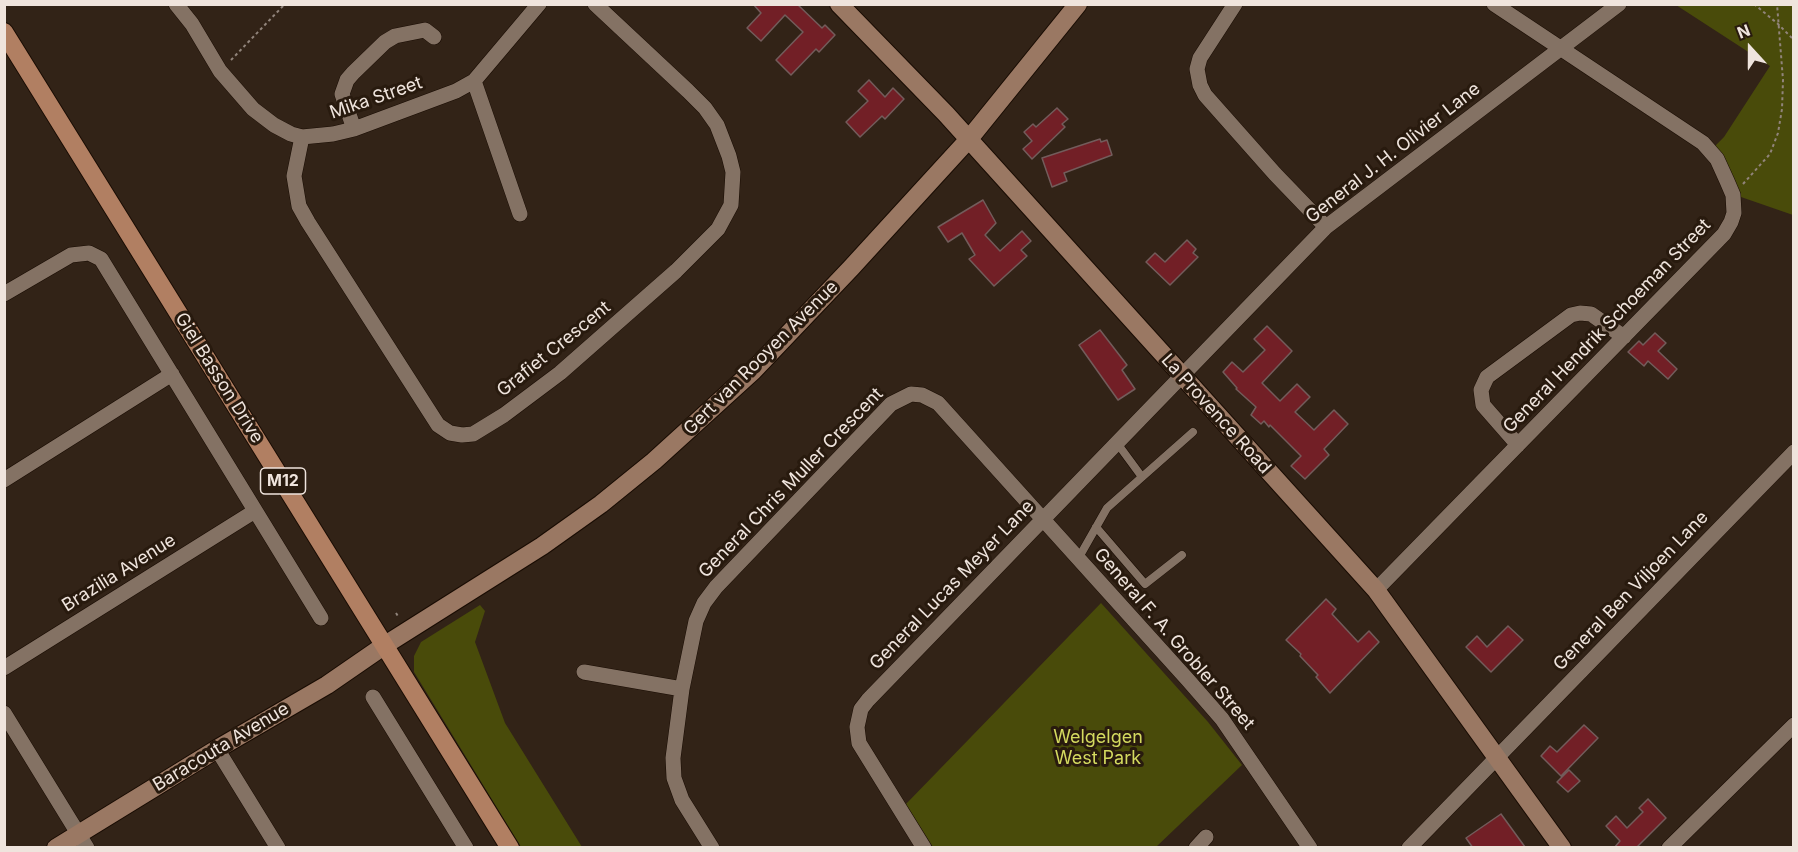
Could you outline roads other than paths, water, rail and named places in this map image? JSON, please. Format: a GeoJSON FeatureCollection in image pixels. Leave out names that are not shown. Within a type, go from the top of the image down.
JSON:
{"type":"FeatureCollection","features":[{"type":"Feature","properties":{"kind":"main road","name":"Giel Basson Drive"},"geometry":{"type":"LineString","coordinates":[[4,32],[510,848]]}},
{"type":"Feature","properties":{"kind":"street","name":"Mika Street"},"geometry":{"type":"LineString","coordinates":[[176,4],[192,24],[220,71],[253,109],[274,125],[291,134],[302,136],[333,134],[354,129],[456,91],[474,81],[539,4]]}},
{"type":"Feature","properties":{"kind":"street","name":"Grafiet Crescent"},"geometry":{"type":"LineString","coordinates":[[302,136],[294,176],[299,206],[308,222],[438,424],[450,434],[473,434],[504,415],[561,373],[676,271],[718,229],[731,205],[733,172],[717,125],[705,108],[688,91],[595,4]]}},
{"type":"Feature","properties":{"kind":"street","name":"La Provence Road"},"geometry":{"type":"LineString","coordinates":[[839,4],[969,139],[1376,590],[1562,848]]}},
{"type":"Feature","properties":{"kind":"street","name":"Gert van Rooyen Avenue"},"geometry":{"type":"LineString","coordinates":[[384,645],[542,546],[601,504],[678,441],[753,371],[969,139],[1078,4]]}},
{"type":"Feature","properties":{"kind":"street"},"geometry":{"type":"LineString","coordinates":[[1235,4],[1200,58],[1197,69],[1200,85],[1205,95],[1251,148],[1326,227]]}},
{"type":"Feature","properties":{"kind":"street"},"geometry":{"type":"LineString","coordinates":[[1494,4],[1560,48]]}},
{"type":"Feature","properties":{"kind":"street","name":"General J. H. Olivier Lane"},"geometry":{"type":"LineString","coordinates":[[1182,376],[1326,227],[1619,4]]}},
{"type":"Feature","properties":{"kind":"street"},"geometry":{"type":"LineString","coordinates":[[354,129],[342,94],[343,88],[353,73],[385,42],[395,36],[425,30],[434,37]]}},
{"type":"Feature","properties":{"kind":"street","name":"General Hendrik Schoeman Street"},"geometry":{"type":"LineString","coordinates":[[1376,590],[1724,234],[1734,213],[1733,195],[1717,159],[1703,143],[1560,48]]}},
{"type":"Feature","properties":{"kind":"street"},"geometry":{"type":"LineString","coordinates":[[474,81],[520,214]]}},
{"type":"Feature","properties":{"kind":"street"},"geometry":{"type":"LineString","coordinates":[[4,294],[71,255],[89,253],[101,259],[321,618]]}},
{"type":"Feature","properties":{"kind":"street"},"geometry":{"type":"LineString","coordinates":[[1518,445],[1483,405],[1481,390],[1487,377],[1570,315],[1591,314],[1624,337]]}},
{"type":"Feature","properties":{"kind":"street"},"geometry":{"type":"LineString","coordinates":[[4,480],[172,374]]}},
{"type":"Feature","properties":{"kind":"street","name":"General Lucas Meyer Lane"},"geometry":{"type":"LineString","coordinates":[[924,848],[859,743],[857,727],[861,709],[1182,376]]}},
{"type":"Feature","properties":{"kind":"street","name":"General Chris Muller Crescent"},"geometry":{"type":"LineString","coordinates":[[712,848],[682,800],[674,777],[673,758],[682,689],[696,621],[704,603],[716,587],[891,404],[911,394],[922,395],[938,403],[1043,519]]}},
{"type":"Feature","properties":{"kind":"street","name":"General Ben Viljoen Lane"},"geometry":{"type":"LineString","coordinates":[[1498,757],[1794,452]]}},
{"type":"Feature","properties":{"kind":"street","name":"Brazilia Avenue"},"geometry":{"type":"LineString","coordinates":[[4,668],[255,511]]}},
{"type":"Feature","properties":{"kind":"street","name":"General F. A. Grobler Street"},"geometry":{"type":"LineString","coordinates":[[1043,519],[1222,719],[1310,848]]}},
{"type":"Feature","properties":{"kind":"street","name":"Baracouta Avenue"},"geometry":{"type":"LineString","coordinates":[[56,848],[83,841],[217,749],[327,685],[384,645]]}},
{"type":"Feature","properties":{"kind":"street"},"geometry":{"type":"LineString","coordinates":[[584,672],[682,689]]}},
{"type":"Feature","properties":{"kind":"street"},"geometry":{"type":"LineString","coordinates":[[373,697],[466,848]]}},
{"type":"Feature","properties":{"kind":"street"},"geometry":{"type":"LineString","coordinates":[[4,713],[83,841]]}},
{"type":"Feature","properties":{"kind":"street"},"geometry":{"type":"LineString","coordinates":[[1669,848],[1794,725]]}},
{"type":"Feature","properties":{"kind":"street"},"geometry":{"type":"LineString","coordinates":[[217,749],[278,848]]}},
{"type":"Feature","properties":{"kind":"street"},"geometry":{"type":"LineString","coordinates":[[1409,848],[1498,757]]}},
{"type":"Feature","properties":{"kind":"lane"},"geometry":{"type":"LineString","coordinates":[[1078,559],[1107,508],[1193,432]]}},
{"type":"Feature","properties":{"kind":"lane"},"geometry":{"type":"LineString","coordinates":[[1117,443],[1143,477]]}},
{"type":"Feature","properties":{"kind":"lane"},"geometry":{"type":"LineString","coordinates":[[1096,527],[1145,584],[1182,555]]}},
{"type":"Feature","properties":{"kind":"park label","name":"Welgelgen West Park"},"geometry":{"type":"Point","coordinates":[1098,748]}}]}
